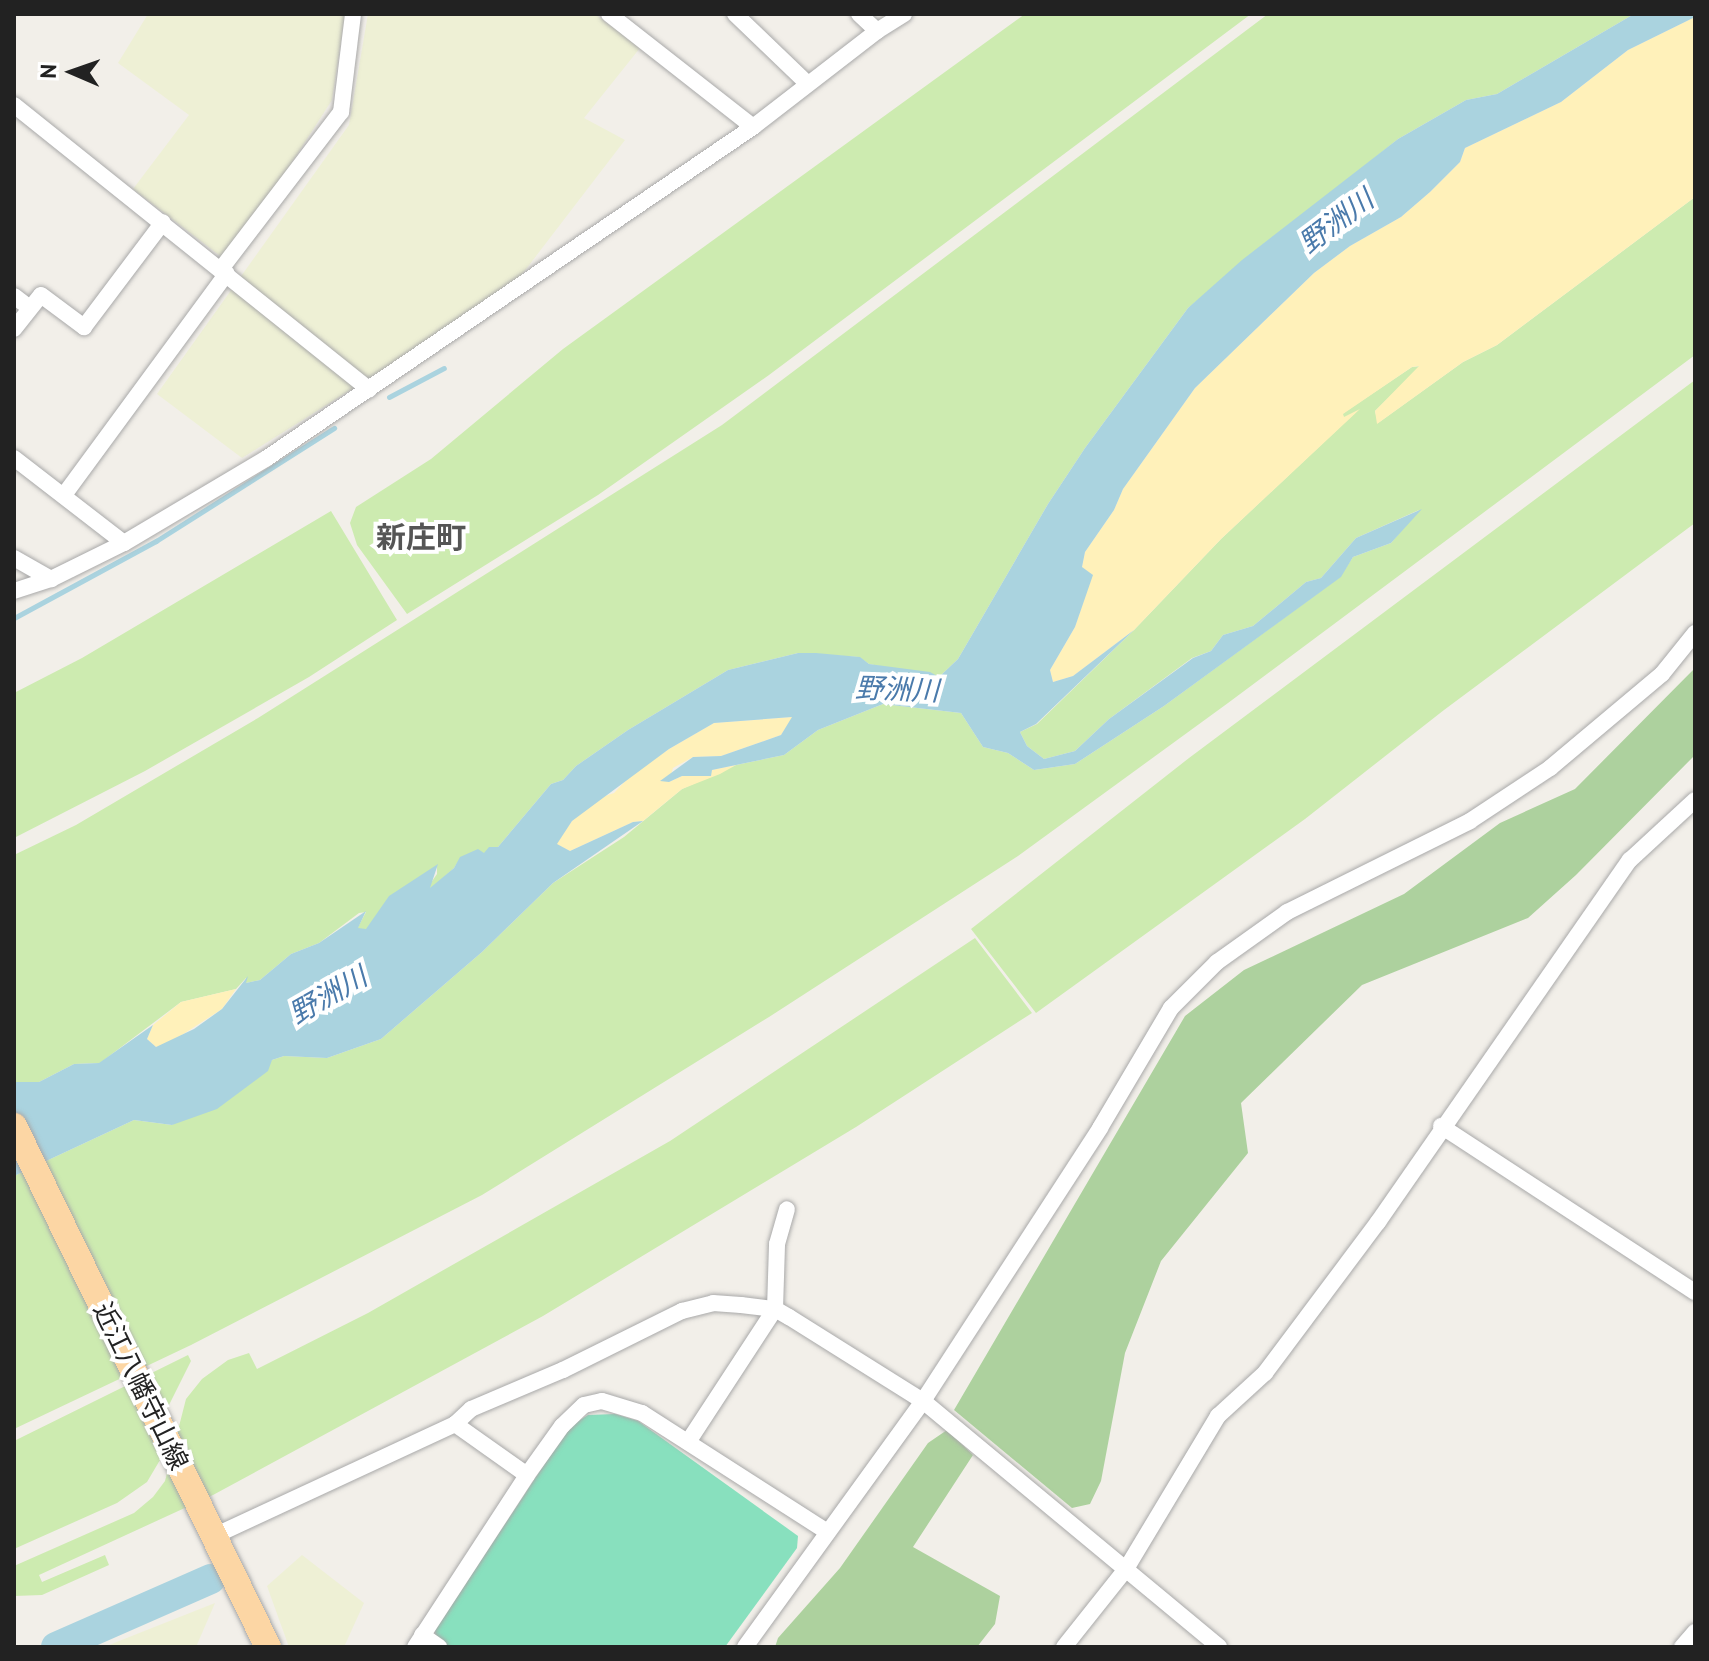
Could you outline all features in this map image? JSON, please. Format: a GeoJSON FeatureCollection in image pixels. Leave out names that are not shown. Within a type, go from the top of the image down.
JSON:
{"type":"FeatureCollection","features":[{"type":"Feature","properties":{"kind":"main road","name":"近江八幡守山線"},"geometry":{"type":"LineString","coordinates":[[14,1126],[268,1647]]}},
{"type":"Feature","properties":{"kind":"street"},"geometry":{"type":"LineString","coordinates":[[64,495],[341,112],[353,14]]}},
{"type":"Feature","properties":{"kind":"street"},"geometry":{"type":"LineString","coordinates":[[609,14],[753,127]]}},
{"type":"Feature","properties":{"kind":"street"},"geometry":{"type":"LineString","coordinates":[[735,14],[808,84]]}},
{"type":"Feature","properties":{"kind":"street"},"geometry":{"type":"LineString","coordinates":[[859,14],[877,31]]}},
{"type":"Feature","properties":{"kind":"street"},"geometry":{"type":"LineString","coordinates":[[14,591],[51,579],[124,543],[267,458],[753,127],[877,31],[904,14]]}},
{"type":"Feature","properties":{"kind":"street"},"geometry":{"type":"LineString","coordinates":[[14,105],[369,389]]}},
{"type":"Feature","properties":{"kind":"street"},"geometry":{"type":"LineString","coordinates":[[14,329],[41,295],[84,327],[163,222]]}},
{"type":"Feature","properties":{"kind":"street"},"geometry":{"type":"LineString","coordinates":[[14,296],[30,308]]}},
{"type":"Feature","properties":{"kind":"street"},"geometry":{"type":"LineString","coordinates":[[14,458],[124,543]]}},
{"type":"Feature","properties":{"kind":"street"},"geometry":{"type":"LineString","coordinates":[[14,558],[51,579]]}},
{"type":"Feature","properties":{"kind":"street"},"geometry":{"type":"LineString","coordinates":[[745,1647],[923,1401],[1100,1128],[1171,1008],[1217,962],[1287,912],[1470,821],[1550,768],[1662,674],[1695,633]]}},
{"type":"Feature","properties":{"kind":"street"},"geometry":{"type":"LineString","coordinates":[[1064,1647],[1126,1569],[1218,1416],[1265,1373],[1378,1222],[1441,1126],[1630,860],[1695,800]]}},
{"type":"Feature","properties":{"kind":"street"},"geometry":{"type":"LineString","coordinates":[[1441,1126],[1695,1292]]}},
{"type":"Feature","properties":{"kind":"street"},"geometry":{"type":"LineString","coordinates":[[688,1442],[775,1309],[777,1244],[787,1209]]}},
{"type":"Feature","properties":{"kind":"street"},"geometry":{"type":"LineString","coordinates":[[214,1536],[455,1424],[471,1409],[563,1370],[682,1311],[713,1303],[775,1309],[923,1401],[1219,1647]]}},
{"type":"Feature","properties":{"kind":"street"},"geometry":{"type":"LineString","coordinates":[[439,1647],[418,1641],[527,1475],[562,1426],[584,1405],[602,1401],[642,1413],[826,1531]]}},
{"type":"Feature","properties":{"kind":"street"},"geometry":{"type":"LineString","coordinates":[[455,1424],[527,1475]]}},
{"type":"Feature","properties":{"kind":"street"},"geometry":{"type":"LineString","coordinates":[[1682,1647],[1695,1632]]}},
{"type":"Feature","properties":{"kind":"green space"},"geometry":{"type":"Polygon","coordinates":[[[148,14],[345,14],[332,100],[228,262],[133,189],[189,115],[118,63],[148,14]]]}},
{"type":"Feature","properties":{"kind":"green space"},"geometry":{"type":"Polygon","coordinates":[[[368,14],[595,14],[640,48],[584,118],[625,140],[510,290],[242,458],[157,394],[349,125],[368,14]]]}},
{"type":"Feature","properties":{"kind":"green space"},"geometry":{"type":"Polygon","coordinates":[[[1025,14],[1251,14],[769,375],[598,495],[407,614],[357,545],[350,523],[356,507],[431,459],[563,349],[1025,14]]]}},
{"type":"Feature","properties":{"kind":"green space"},"geometry":{"type":"Polygon","coordinates":[[[1268,14],[1634,14],[1497,94],[1466,100],[1398,139],[1188,308],[1085,448],[1048,504],[958,659],[939,677],[869,664],[859,657],[798,653],[728,670],[628,730],[576,766],[563,780],[551,784],[498,847],[484,854],[461,857],[454,868],[431,889],[428,887],[437,874],[437,865],[366,930],[357,929],[366,912],[359,913],[319,943],[291,954],[260,980],[246,983],[246,978],[236,989],[181,1002],[100,1063],[74,1064],[39,1082],[14,1082],[14,855],[76,825],[258,718],[722,425],[1268,14]]]}},
{"type":"Feature","properties":{"kind":"green space"},"geometry":{"type":"Polygon","coordinates":[[[1695,197],[1695,355],[1228,703],[1018,856],[769,1017],[482,1195],[191,1345],[14,1429],[14,1176],[134,1120],[172,1125],[272,1060],[284,1056],[327,1058],[381,1039],[482,952],[553,883],[624,837],[682,789],[736,765],[784,755],[818,730],[883,704],[961,713],[983,747],[1008,753],[1034,770],[1075,764],[1164,706],[1340,577],[1353,557],[1391,543],[1419,510],[1356,538],[1321,578],[1306,582],[1253,626],[1223,635],[1211,651],[1192,658],[1109,719],[1075,751],[1044,759],[1027,746],[1020,732],[1037,724],[1134,630],[1221,539],[1357,411],[1344,418],[1342,414],[1412,367],[1421,366],[1375,411],[1378,423],[1463,362],[1497,345],[1695,197]]]}},
{"type":"Feature","properties":{"kind":"green space"},"geometry":{"type":"Polygon","coordinates":[[[1695,380],[1695,523],[1444,710],[1305,819],[1036,1013],[971,929],[1189,758],[1695,380]]]}},
{"type":"Feature","properties":{"kind":"green space"},"geometry":{"type":"Polygon","coordinates":[[[331,511],[397,620],[309,677],[145,771],[14,838],[14,693],[82,658],[331,511]]]}},
{"type":"Feature","properties":{"kind":"green space"},"geometry":{"type":"Polygon","coordinates":[[[1695,668],[1695,755],[1576,875],[1528,918],[1362,985],[1241,1103],[1248,1153],[1161,1261],[1125,1353],[1101,1481],[1090,1504],[1072,1508],[954,1410],[1185,1016],[1244,970],[1404,894],[1500,823],[1575,789],[1695,668]]]}},
{"type":"Feature","properties":{"kind":"green space"},"geometry":{"type":"Polygon","coordinates":[[[975,938],[1032,1013],[856,1127],[543,1316],[213,1495],[39,1575],[42,1582],[105,1555],[109,1565],[42,1595],[14,1596],[14,1566],[134,1513],[153,1497],[165,1481],[186,1399],[202,1379],[228,1360],[249,1353],[257,1369],[368,1313],[670,1141],[975,938]]]}},
{"type":"Feature","properties":{"kind":"green space"},"geometry":{"type":"Polygon","coordinates":[[[188,1355],[191,1361],[168,1407],[160,1460],[147,1482],[117,1503],[14,1549],[14,1441],[188,1355]]]}},
{"type":"Feature","properties":{"kind":"green space"},"geometry":{"type":"Polygon","coordinates":[[[615,1414],[638,1421],[798,1536],[797,1548],[725,1647],[447,1647],[436,1640],[435,1630],[569,1427],[588,1415],[615,1414]]]}},
{"type":"Feature","properties":{"kind":"green space"},"geometry":{"type":"Polygon","coordinates":[[[947,1430],[973,1455],[913,1547],[1000,1596],[995,1624],[977,1647],[775,1647],[778,1638],[840,1568],[928,1443],[947,1430]]]}},
{"type":"Feature","properties":{"kind":"green space"},"geometry":{"type":"Polygon","coordinates":[[[302,1555],[364,1603],[344,1647],[289,1647],[267,1586],[302,1555]]]}},
{"type":"Feature","properties":{"kind":"green space"},"geometry":{"type":"Polygon","coordinates":[[[215,1603],[196,1647],[104,1647],[215,1603]]]}},
{"type":"Feature","properties":{"kind":"sand"},"geometry":{"type":"Polygon","coordinates":[[[1695,17],[1695,197],[1497,345],[1463,362],[1377,424],[1375,411],[1419,366],[1412,367],[1343,414],[1344,417],[1360,409],[1221,539],[1134,630],[1073,676],[1053,682],[1050,670],[1075,627],[1092,575],[1082,567],[1085,552],[1114,510],[1123,489],[1195,388],[1314,273],[1350,246],[1401,217],[1430,192],[1460,162],[1465,148],[1561,102],[1628,50],[1695,17]]]}},
{"type":"Feature","properties":{"kind":"sand"},"geometry":{"type":"Polygon","coordinates":[[[793,717],[781,735],[721,756],[693,757],[673,768],[669,782],[682,776],[710,776],[712,770],[736,765],[682,789],[643,821],[633,822],[570,851],[556,844],[572,821],[599,798],[614,793],[630,776],[714,723],[793,717]]]}},
{"type":"Feature","properties":{"kind":"sand"},"geometry":{"type":"Polygon","coordinates":[[[236,989],[222,1009],[168,1044],[156,1047],[147,1039],[153,1025],[181,1002],[236,989]]]}},
{"type":"Feature","properties":{"kind":"water","name":"野洲川"},"geometry":{"type":"Polygon","coordinates":[[[1634,14],[1695,14],[1695,17],[1628,50],[1561,102],[1465,148],[1460,162],[1430,192],[1401,217],[1350,246],[1314,273],[1195,388],[1123,489],[1114,510],[1085,552],[1082,567],[1093,575],[1075,627],[1050,670],[1053,682],[1073,676],[1134,630],[1036,724],[1020,732],[1027,746],[1044,759],[1075,751],[1109,719],[1193,658],[1211,651],[1223,635],[1253,626],[1306,582],[1321,578],[1356,538],[1422,509],[1391,543],[1353,557],[1341,577],[1164,706],[1075,764],[1034,770],[1008,753],[983,747],[961,713],[883,704],[818,730],[784,755],[712,770],[711,776],[682,776],[669,782],[660,781],[693,757],[721,756],[781,735],[792,717],[714,723],[669,749],[572,821],[557,844],[570,851],[633,822],[643,821],[553,883],[482,952],[381,1039],[327,1058],[284,1056],[272,1060],[268,1071],[217,1109],[172,1125],[134,1120],[14,1176],[14,1082],[39,1082],[74,1064],[99,1063],[153,1025],[147,1039],[156,1047],[194,1029],[222,1009],[248,976],[246,983],[260,980],[291,954],[319,943],[366,911],[358,928],[366,929],[389,896],[438,864],[430,888],[454,868],[460,857],[478,849],[484,853],[489,847],[498,847],[551,784],[563,780],[576,766],[628,730],[728,670],[798,653],[816,653],[860,657],[869,664],[930,672],[939,677],[958,659],[1048,504],[1085,448],[1188,308],[1242,260],[1398,139],[1466,100],[1497,94],[1634,14]]]}},
{"type":"Feature","properties":{"kind":"waterway"},"geometry":{"type":"LineString","coordinates":[[389,397],[444,368]]}},
{"type":"Feature","properties":{"kind":"waterway"},"geometry":{"type":"LineString","coordinates":[[14,618],[156,541],[334,428]]}},
{"type":"Feature","properties":{"kind":"waterway"},"geometry":{"type":"LineString","coordinates":[[56,1647],[211,1579]]}},
{"type":"Feature","properties":{"kind":"district","name":"新庄町"},"geometry":{"type":"Point","coordinates":[421,537]}}]}
